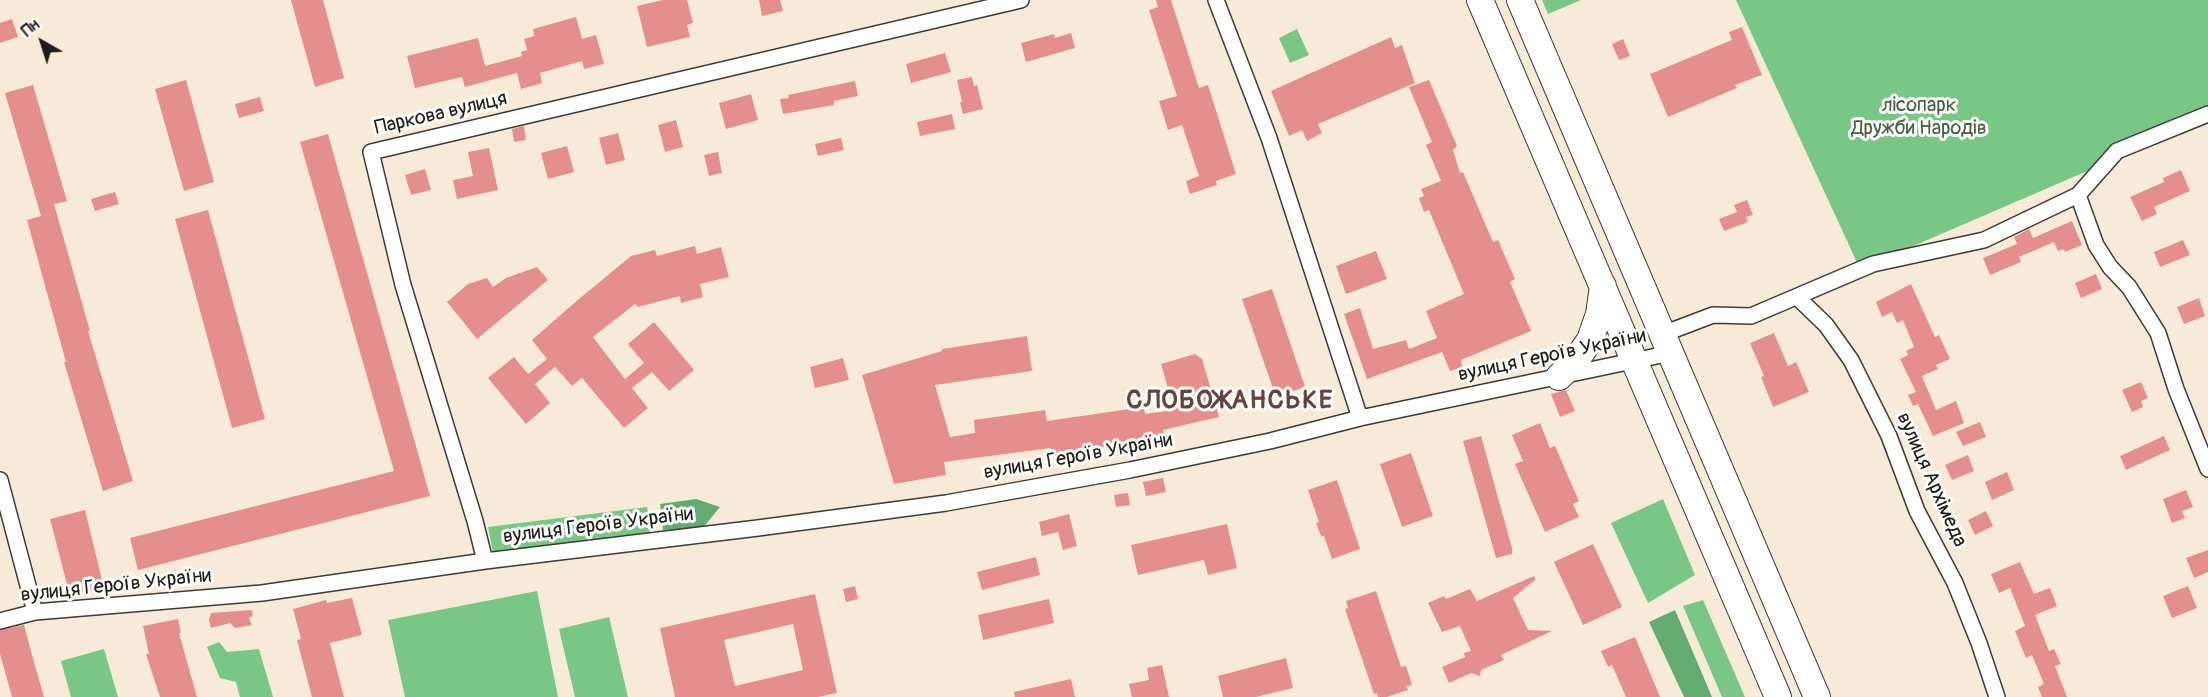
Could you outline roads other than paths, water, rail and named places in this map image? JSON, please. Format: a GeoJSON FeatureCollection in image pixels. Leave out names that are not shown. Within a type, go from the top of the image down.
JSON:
{"type":"FeatureCollection","features":[{"type":"Feature","properties":{"kind":"main road"},"geometry":{"type":"LineString","coordinates":[[1479,0],[1778,697]]}},
{"type":"Feature","properties":{"kind":"main road"},"geometry":{"type":"LineString","coordinates":[[1520,0],[1817,697]]}},
{"type":"Feature","properties":{"kind":"main road"},"geometry":{"type":"LineString","coordinates":[[1559,376],[1577,359],[1590,340],[1599,314],[1603,286]]}},
{"type":"Feature","properties":{"kind":"street","name":"Паркова вулиця"},"geometry":{"type":"LineString","coordinates":[[371,152],[779,54],[1019,0]]}},
{"type":"Feature","properties":{"kind":"street"},"geometry":{"type":"LineString","coordinates":[[1216,0],[1269,138],[1360,418]]}},
{"type":"Feature","properties":{"kind":"street"},"geometry":{"type":"LineString","coordinates":[[2208,114],[2117,151],[2078,195],[2096,245],[2110,267],[2129,287],[2158,333],[2176,389],[2208,469]]}},
{"type":"Feature","properties":{"kind":"street","name":"вулиця Героїв України"},"geometry":{"type":"LineString","coordinates":[[371,152],[403,285],[475,521],[485,561]]}},
{"type":"Feature","properties":{"kind":"street","name":"вулиця Героїв України"},"geometry":{"type":"LineString","coordinates":[[0,621],[35,612],[262,593],[485,561],[748,530],[946,502],[1130,470],[1270,441],[1360,418],[1635,360],[1667,344],[1713,315],[1751,316],[1874,264],[1984,240],[2078,195]]}},
{"type":"Feature","properties":{"kind":"street","name":"вулиця Архімеда"},"geometry":{"type":"LineString","coordinates":[[1797,297],[1826,325],[1851,360],[1885,426],[1917,512],[1955,583],[1997,697]]}},
{"type":"Feature","properties":{"kind":"street"},"geometry":{"type":"LineString","coordinates":[[0,480],[35,612]]}},
{"type":"Feature","properties":{"kind":"district","name":"СЛОБОЖАНСЬКЕ"},"geometry":{"type":"Point","coordinates":[1230,401]}},
{"type":"Feature","properties":{"kind":"park label","name":"лісопарк Дружби Народів"},"geometry":{"type":"Point","coordinates":[1919,118]}}]}
